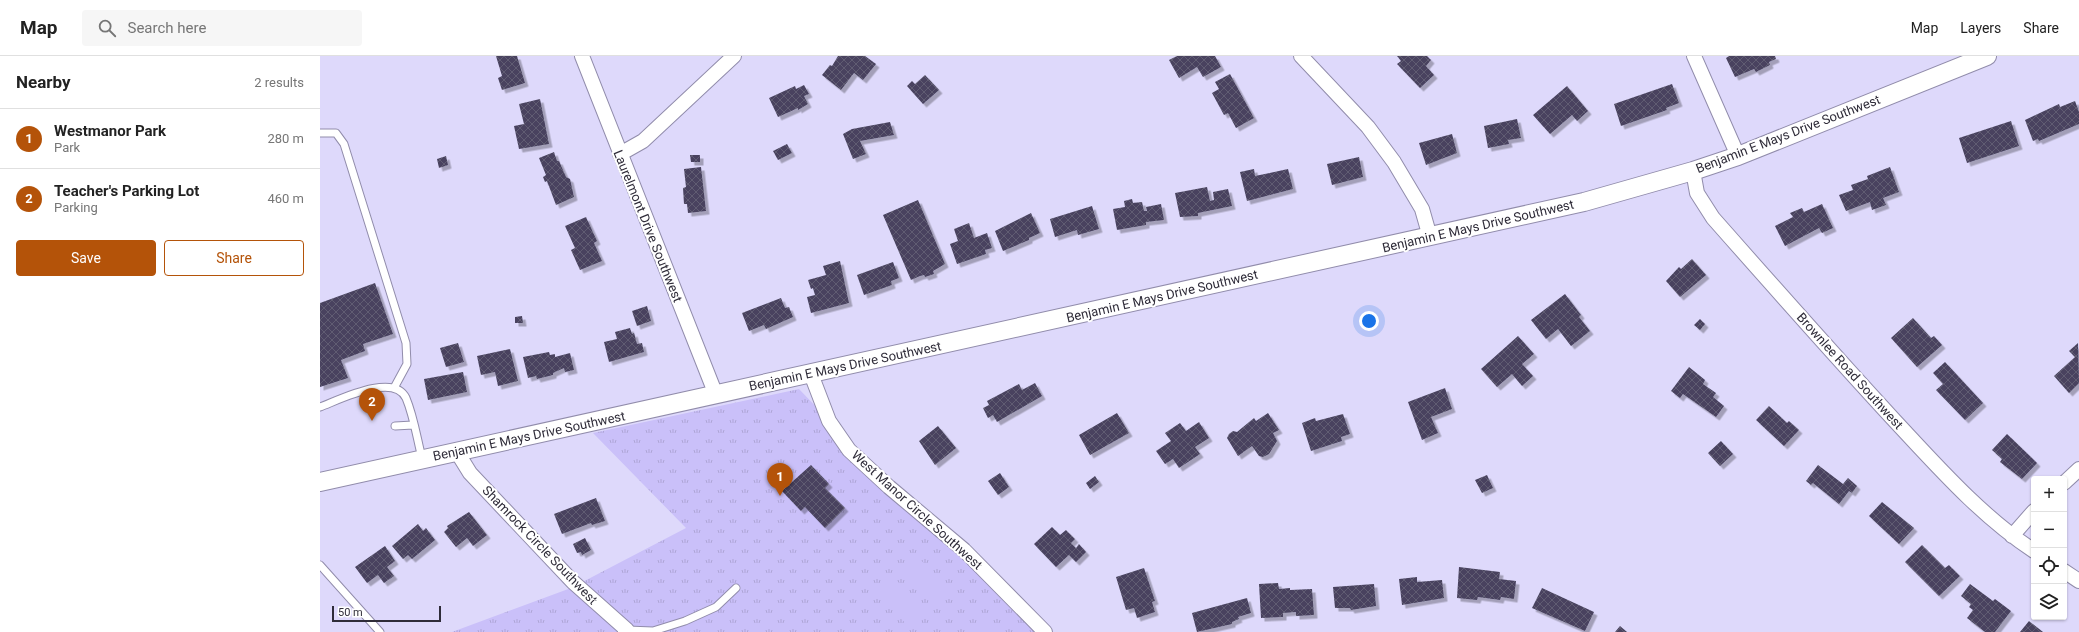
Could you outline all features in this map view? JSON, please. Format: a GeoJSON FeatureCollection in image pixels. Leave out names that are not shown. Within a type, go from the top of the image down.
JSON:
{"type":"FeatureCollection","features":[{"type":"Feature","properties":{"kind":"street","name":"Laurelmont Drive Southwest"},"geometry":{"type":"LineString","coordinates":[[582,56],[716,395]]}},
{"type":"Feature","properties":{"kind":"street"},"geometry":{"type":"LineString","coordinates":[[620,154],[643,141],[734,56]]}},
{"type":"Feature","properties":{"kind":"street"},"geometry":{"type":"LineString","coordinates":[[1301,56],[1368,127],[1394,162],[1422,209],[1430,237]]}},
{"type":"Feature","properties":{"kind":"street"},"geometry":{"type":"LineString","coordinates":[[1694,56],[1738,156]]}},
{"type":"Feature","properties":{"kind":"street","name":"Benjamin E Mays Drive Southwest"},"geometry":{"type":"LineString","coordinates":[[320,482],[1584,202],[1693,171],[1738,156],[1987,56]]}},
{"type":"Feature","properties":{"kind":"street","name":"Brownlee Road Southwest"},"geometry":{"type":"LineString","coordinates":[[1693,171],[1697,193],[1713,218],[1842,363],[1957,487],[2012,536],[2031,549]]}},
{"type":"Feature","properties":{"kind":"street","name":"West Manor Circle Southwest"},"geometry":{"type":"LineString","coordinates":[[811,374],[829,421],[849,450],[889,487],[964,550],[1045,632]]}},
{"type":"Feature","properties":{"kind":"street","name":"Shamrock Circle Southwest"},"geometry":{"type":"LineString","coordinates":[[457,452],[470,473],[573,582],[626,631]]}},
{"type":"Feature","properties":{"kind":"street"},"geometry":{"type":"LineString","coordinates":[[2067,480],[2079,469]]}},
{"type":"Feature","properties":{"kind":"street"},"geometry":{"type":"LineString","coordinates":[[2012,536],[2033,512]]}},
{"type":"Feature","properties":{"kind":"street"},"geometry":{"type":"LineString","coordinates":[[2067,573],[2079,581]]}},
{"type":"Feature","properties":{"kind":"lane"},"geometry":{"type":"LineString","coordinates":[[320,133],[336,133],[344,144],[406,343],[407,364],[394,388]]}},
{"type":"Feature","properties":{"kind":"lane"},"geometry":{"type":"LineString","coordinates":[[320,407],[378,386],[394,388],[405,396],[414,425],[422,460]]}},
{"type":"Feature","properties":{"kind":"lane"},"geometry":{"type":"LineString","coordinates":[[395,426],[414,425]]}},
{"type":"Feature","properties":{"kind":"lane"},"geometry":{"type":"LineString","coordinates":[[320,565],[380,632]]}},
{"type":"Feature","properties":{"kind":"lane"},"geometry":{"type":"LineString","coordinates":[[626,631],[653,631],[685,621],[716,607],[736,588]]}},
{"type":"Feature","properties":{"kind":"green space"},"geometry":{"type":"Polygon","coordinates":[[[799,389],[872,465],[1043,632],[452,632],[571,588],[686,528],[593,433],[799,389]]]}},
{"type":"Feature","properties":{"kind":"green space"},"geometry":{"type":"Polygon","coordinates":[[[915,554],[951,591],[935,607],[898,570],[915,554]]]}},
{"type":"Feature","properties":{"kind":"green space"},"geometry":{"type":"Polygon","coordinates":[[[893,577],[929,613],[912,630],[876,593],[893,577]]]}},
{"type":"Feature","properties":{"kind":"green space"},"geometry":{"type":"Polygon","coordinates":[[[981,622],[991,632],[970,632],[981,622]]]}},
{"type":"Feature","properties":{"kind":"building"},"geometry":{"type":"Polygon","coordinates":[[[496,56],[517,56],[525,83],[502,90],[498,78],[502,76],[496,56]]]}},
{"type":"Feature","properties":{"kind":"building"},"geometry":{"type":"Polygon","coordinates":[[[838,56],[865,56],[876,64],[863,80],[854,73],[841,90],[822,75],[830,65],[832,66],[838,56]]]}},
{"type":"Feature","properties":{"kind":"building"},"geometry":{"type":"Polygon","coordinates":[[[1177,56],[1215,56],[1221,67],[1203,77],[1197,67],[1179,78],[1169,60],[1177,56]]]}},
{"type":"Feature","properties":{"kind":"building"},"geometry":{"type":"Polygon","coordinates":[[[1397,56],[1427,56],[1431,60],[1426,66],[1434,75],[1420,88],[1397,64],[1401,61],[1397,56]]]}},
{"type":"Feature","properties":{"kind":"building"},"geometry":{"type":"Polygon","coordinates":[[[1729,56],[1775,56],[1776,59],[1769,62],[1770,65],[1756,72],[1754,69],[1735,77],[1726,58],[1729,56]]]}},
{"type":"Feature","properties":{"kind":"building"},"geometry":{"type":"Polygon","coordinates":[[[1230,74],[1254,118],[1236,128],[1228,113],[1224,115],[1212,93],[1219,89],[1215,82],[1230,74]]]}},
{"type":"Feature","properties":{"kind":"building"},"geometry":{"type":"Polygon","coordinates":[[[925,75],[939,90],[923,104],[907,86],[912,81],[915,84],[925,75]]]}},
{"type":"Feature","properties":{"kind":"building"},"geometry":{"type":"Polygon","coordinates":[[[1672,84],[1679,103],[1666,108],[1667,110],[1621,126],[1614,104],[1672,84]]]}},
{"type":"Feature","properties":{"kind":"building"},"geometry":{"type":"Polygon","coordinates":[[[804,85],[809,94],[804,96],[808,104],[798,110],[798,108],[778,117],[769,98],[795,86],[796,89],[804,85]]]}},
{"type":"Feature","properties":{"kind":"building"},"geometry":{"type":"Polygon","coordinates":[[[1567,86],[1588,111],[1577,121],[1572,115],[1550,134],[1533,115],[1567,86]]]}},
{"type":"Feature","properties":{"kind":"building"},"geometry":{"type":"Polygon","coordinates":[[[540,99],[549,144],[519,149],[514,126],[524,124],[519,104],[540,99]]]}},
{"type":"Feature","properties":{"kind":"building"},"geometry":{"type":"Polygon","coordinates":[[[2075,101],[2079,112],[2079,124],[2039,141],[2038,139],[2033,141],[2025,120],[2059,104],[2060,107],[2075,101]]]}},
{"type":"Feature","properties":{"kind":"building"},"geometry":{"type":"Polygon","coordinates":[[[1517,119],[1521,138],[1508,140],[1509,144],[1488,148],[1484,126],[1517,119]]]}},
{"type":"Feature","properties":{"kind":"building"},"geometry":{"type":"Polygon","coordinates":[[[2011,121],[2019,146],[1967,163],[1959,138],[2011,121]]]}},
{"type":"Feature","properties":{"kind":"building"},"geometry":{"type":"Polygon","coordinates":[[[890,122],[894,135],[860,141],[866,154],[853,159],[843,134],[852,129],[890,122]]]}},
{"type":"Feature","properties":{"kind":"building"},"geometry":{"type":"Polygon","coordinates":[[[1452,134],[1457,153],[1426,165],[1419,143],[1452,134]]]}},
{"type":"Feature","properties":{"kind":"building"},"geometry":{"type":"Polygon","coordinates":[[[787,144],[792,153],[778,160],[773,151],[787,144]]]}},
{"type":"Feature","properties":{"kind":"building"},"geometry":{"type":"Polygon","coordinates":[[[554,152],[566,177],[570,179],[574,197],[556,205],[547,181],[545,182],[543,177],[546,175],[539,158],[554,152]]]}},
{"type":"Feature","properties":{"kind":"building"},"geometry":{"type":"Polygon","coordinates":[[[690,155],[700,155],[700,162],[691,162],[690,155]]]}},
{"type":"Feature","properties":{"kind":"building"},"geometry":{"type":"Polygon","coordinates":[[[446,156],[448,165],[439,168],[437,159],[446,156]]]}},
{"type":"Feature","properties":{"kind":"building"},"geometry":{"type":"Polygon","coordinates":[[[1359,157],[1363,177],[1332,185],[1327,164],[1359,157]]]}},
{"type":"Feature","properties":{"kind":"building"},"geometry":{"type":"Polygon","coordinates":[[[701,167],[706,211],[688,213],[687,204],[684,204],[683,188],[686,187],[684,169],[701,167]]]}},
{"type":"Feature","properties":{"kind":"building"},"geometry":{"type":"Polygon","coordinates":[[[1890,167],[1899,192],[1883,198],[1886,205],[1872,210],[1870,202],[1846,211],[1839,195],[1853,190],[1851,185],[1868,179],[1867,176],[1890,167]]]}},
{"type":"Feature","properties":{"kind":"building"},"geometry":{"type":"Polygon","coordinates":[[[1254,169],[1255,176],[1288,169],[1293,189],[1247,201],[1240,172],[1254,169]]]}},
{"type":"Feature","properties":{"kind":"building"},"geometry":{"type":"Polygon","coordinates":[[[1207,187],[1210,201],[1214,200],[1213,192],[1228,189],[1232,206],[1198,213],[1198,216],[1180,217],[1175,193],[1207,187]]]}},
{"type":"Feature","properties":{"kind":"building"},"geometry":{"type":"Polygon","coordinates":[[[1132,199],[1133,203],[1142,202],[1144,211],[1147,211],[1146,207],[1161,204],[1164,220],[1146,222],[1146,225],[1117,230],[1113,209],[1125,207],[1124,201],[1132,199]]]}},
{"type":"Feature","properties":{"kind":"building"},"geometry":{"type":"Polygon","coordinates":[[[918,200],[945,264],[933,271],[934,274],[925,277],[924,275],[920,276],[911,280],[883,215],[918,200]]]}},
{"type":"Feature","properties":{"kind":"building"},"geometry":{"type":"Polygon","coordinates":[[[1822,204],[1833,228],[1822,233],[1819,228],[1785,246],[1775,226],[1793,217],[1790,213],[1802,208],[1804,212],[1822,204]]]}},
{"type":"Feature","properties":{"kind":"building"},"geometry":{"type":"Polygon","coordinates":[[[1092,206],[1099,229],[1078,235],[1077,230],[1055,237],[1050,219],[1092,206]]]}},
{"type":"Feature","properties":{"kind":"building"},"geometry":{"type":"Polygon","coordinates":[[[1031,213],[1040,233],[1029,238],[1029,240],[1003,251],[995,231],[1031,213]]]}},
{"type":"Feature","properties":{"kind":"building"},"geometry":{"type":"Polygon","coordinates":[[[586,217],[597,241],[594,243],[602,261],[580,270],[571,250],[575,248],[565,226],[586,217]]]}},
{"type":"Feature","properties":{"kind":"building"},"geometry":{"type":"Polygon","coordinates":[[[969,223],[974,238],[987,233],[992,248],[985,250],[986,254],[957,264],[950,244],[958,241],[954,229],[969,223]]]}},
{"type":"Feature","properties":{"kind":"building"},"geometry":{"type":"Polygon","coordinates":[[[1692,259],[1706,275],[1680,297],[1666,281],[1679,267],[1681,269],[1692,259]]]}},
{"type":"Feature","properties":{"kind":"building"},"geometry":{"type":"Polygon","coordinates":[[[840,261],[849,303],[811,313],[807,297],[815,295],[808,280],[826,275],[823,266],[840,261]]]}},
{"type":"Feature","properties":{"kind":"building"},"geometry":{"type":"Polygon","coordinates":[[[893,262],[899,278],[891,281],[892,285],[864,295],[857,275],[893,262]]]}},
{"type":"Feature","properties":{"kind":"building"},"geometry":{"type":"Polygon","coordinates":[[[375,283],[393,334],[363,344],[365,351],[341,360],[348,378],[320,387],[320,303],[375,283]]]}},
{"type":"Feature","properties":{"kind":"building"},"geometry":{"type":"Polygon","coordinates":[[[1565,294],[1581,315],[1579,317],[1590,331],[1571,346],[1558,329],[1546,339],[1531,320],[1565,294]]]}},
{"type":"Feature","properties":{"kind":"building"},"geometry":{"type":"Polygon","coordinates":[[[781,298],[785,308],[789,307],[793,317],[766,329],[764,325],[749,331],[742,313],[781,298]]]}},
{"type":"Feature","properties":{"kind":"building"},"geometry":{"type":"Polygon","coordinates":[[[647,306],[651,321],[637,326],[632,311],[647,306]]]}},
{"type":"Feature","properties":{"kind":"building"},"geometry":{"type":"Polygon","coordinates":[[[522,316],[523,323],[515,323],[515,317],[522,316]]]}},
{"type":"Feature","properties":{"kind":"building"},"geometry":{"type":"Polygon","coordinates":[[[1913,318],[1931,338],[1934,336],[1942,345],[1917,367],[1891,338],[1913,318]]]}},
{"type":"Feature","properties":{"kind":"building"},"geometry":{"type":"Polygon","coordinates":[[[1700,319],[1705,324],[1700,330],[1694,325],[1700,319]]]}},
{"type":"Feature","properties":{"kind":"building"},"geometry":{"type":"Polygon","coordinates":[[[630,328],[632,334],[634,333],[637,344],[642,343],[644,352],[609,362],[604,342],[617,339],[615,332],[630,328]]]}},
{"type":"Feature","properties":{"kind":"building"},"geometry":{"type":"Polygon","coordinates":[[[1518,336],[1534,354],[1522,364],[1533,376],[1522,386],[1512,374],[1497,387],[1481,369],[1518,336]]]}},
{"type":"Feature","properties":{"kind":"building"},"geometry":{"type":"Polygon","coordinates":[[[458,343],[464,362],[446,367],[440,348],[458,343]]]}},
{"type":"Feature","properties":{"kind":"building"},"geometry":{"type":"Polygon","coordinates":[[[2078,343],[2079,383],[2069,393],[2054,376],[2075,357],[2069,351],[2078,343]]]}},
{"type":"Feature","properties":{"kind":"building"},"geometry":{"type":"Polygon","coordinates":[[[510,349],[518,381],[498,386],[495,372],[481,375],[477,356],[510,349]]]}},
{"type":"Feature","properties":{"kind":"building"},"geometry":{"type":"Polygon","coordinates":[[[549,352],[550,355],[555,354],[555,357],[570,353],[574,370],[565,372],[564,368],[553,373],[553,375],[537,379],[536,376],[528,378],[523,357],[549,352]]]}},
{"type":"Feature","properties":{"kind":"building"},"geometry":{"type":"Polygon","coordinates":[[[1945,362],[1983,403],[1965,420],[1936,390],[1943,384],[1933,373],[1945,362]]]}},
{"type":"Feature","properties":{"kind":"building"},"geometry":{"type":"Polygon","coordinates":[[[1689,367],[1705,380],[1703,384],[1716,393],[1713,397],[1724,406],[1716,417],[1683,394],[1680,398],[1671,391],[1689,367]]]}},
{"type":"Feature","properties":{"kind":"building"},"geometry":{"type":"Polygon","coordinates":[[[463,372],[467,392],[428,400],[424,379],[463,372]]]}},
{"type":"Feature","properties":{"kind":"building"},"geometry":{"type":"Polygon","coordinates":[[[1035,383],[1042,396],[997,422],[993,415],[988,418],[983,408],[989,405],[987,401],[1019,384],[1022,390],[1035,383]]]}},
{"type":"Feature","properties":{"kind":"building"},"geometry":{"type":"Polygon","coordinates":[[[1445,388],[1452,409],[1431,417],[1438,433],[1422,440],[1408,402],[1445,388]]]}},
{"type":"Feature","properties":{"kind":"building"},"geometry":{"type":"Polygon","coordinates":[[[1769,406],[1787,423],[1789,421],[1799,430],[1784,446],[1756,420],[1769,406]]]}},
{"type":"Feature","properties":{"kind":"building"},"geometry":{"type":"Polygon","coordinates":[[[1117,413],[1129,433],[1090,455],[1079,435],[1117,413]]]}},
{"type":"Feature","properties":{"kind":"building"},"geometry":{"type":"Polygon","coordinates":[[[1268,413],[1279,430],[1273,433],[1277,441],[1269,454],[1263,457],[1259,456],[1252,446],[1238,456],[1227,438],[1229,434],[1233,431],[1237,432],[1254,418],[1256,421],[1268,413]]]}},
{"type":"Feature","properties":{"kind":"building"},"geometry":{"type":"Polygon","coordinates":[[[1343,414],[1350,434],[1341,437],[1342,441],[1311,451],[1302,423],[1315,418],[1316,421],[1343,414]]]}},
{"type":"Feature","properties":{"kind":"building"},"geometry":{"type":"Polygon","coordinates":[[[1199,422],[1209,438],[1195,447],[1200,454],[1179,468],[1173,459],[1165,464],[1156,451],[1171,441],[1165,433],[1180,423],[1186,431],[1199,422]]]}},
{"type":"Feature","properties":{"kind":"building"},"geometry":{"type":"Polygon","coordinates":[[[938,426],[956,448],[935,465],[919,441],[938,426]]]}},
{"type":"Feature","properties":{"kind":"building"},"geometry":{"type":"Polygon","coordinates":[[[2007,434],[2037,463],[2022,479],[2000,462],[2002,459],[1992,450],[2007,434]]]}},
{"type":"Feature","properties":{"kind":"building"},"geometry":{"type":"Polygon","coordinates":[[[1721,441],[1733,454],[1720,466],[1708,453],[1721,441]]]}},
{"type":"Feature","properties":{"kind":"building"},"geometry":{"type":"Polygon","coordinates":[[[811,465],[829,484],[825,488],[845,508],[825,528],[805,507],[801,511],[782,491],[811,465]]]}},
{"type":"Feature","properties":{"kind":"building"},"geometry":{"type":"Polygon","coordinates":[[[1818,465],[1843,484],[1848,478],[1857,486],[1852,493],[1849,491],[1839,504],[1813,483],[1811,485],[1806,481],[1818,465]]]}},
{"type":"Feature","properties":{"kind":"building"},"geometry":{"type":"Polygon","coordinates":[[[1000,473],[1009,487],[998,495],[988,481],[1000,473]]]}},
{"type":"Feature","properties":{"kind":"building"},"geometry":{"type":"Polygon","coordinates":[[[1487,475],[1493,488],[1482,493],[1475,480],[1487,475]]]}},
{"type":"Feature","properties":{"kind":"building"},"geometry":{"type":"Polygon","coordinates":[[[1095,476],[1099,482],[1090,489],[1086,483],[1095,476]]]}},
{"type":"Feature","properties":{"kind":"building"},"geometry":{"type":"Polygon","coordinates":[[[596,498],[605,521],[592,525],[591,523],[562,534],[554,514],[596,498]]]}},
{"type":"Feature","properties":{"kind":"building"},"geometry":{"type":"Polygon","coordinates":[[[1882,502],[1914,528],[1899,544],[1869,516],[1882,502]]]}},
{"type":"Feature","properties":{"kind":"building"},"geometry":{"type":"Polygon","coordinates":[[[469,512],[487,535],[473,546],[467,538],[456,547],[444,532],[448,528],[447,526],[469,512]]]}},
{"type":"Feature","properties":{"kind":"building"},"geometry":{"type":"Polygon","coordinates":[[[418,524],[423,531],[426,528],[435,540],[412,559],[408,555],[403,559],[392,546],[418,524]]]}},
{"type":"Feature","properties":{"kind":"building"},"geometry":{"type":"Polygon","coordinates":[[[1052,527],[1060,535],[1066,530],[1075,539],[1071,543],[1076,548],[1079,544],[1086,552],[1076,562],[1069,555],[1056,567],[1034,544],[1052,527]]]}},
{"type":"Feature","properties":{"kind":"building"},"geometry":{"type":"Polygon","coordinates":[[[585,538],[591,550],[582,555],[581,552],[577,553],[573,544],[585,538]]]}},
{"type":"Feature","properties":{"kind":"building"},"geometry":{"type":"Polygon","coordinates":[[[1922,545],[1945,568],[1949,565],[1960,576],[1939,596],[1905,562],[1922,545]]]}},
{"type":"Feature","properties":{"kind":"building"},"geometry":{"type":"Polygon","coordinates":[[[385,546],[395,561],[387,567],[394,576],[384,583],[378,575],[367,583],[355,567],[385,546]]]}},
{"type":"Feature","properties":{"kind":"building"},"geometry":{"type":"Polygon","coordinates":[[[1459,567],[1500,572],[1499,579],[1516,581],[1514,599],[1501,597],[1500,600],[1478,597],[1477,600],[1457,598],[1459,567]]]}},
{"type":"Feature","properties":{"kind":"building"},"geometry":{"type":"Polygon","coordinates":[[[1144,568],[1155,601],[1152,602],[1155,612],[1137,618],[1134,608],[1126,610],[1116,577],[1144,568]]]}},
{"type":"Feature","properties":{"kind":"building"},"geometry":{"type":"Polygon","coordinates":[[[1417,577],[1417,582],[1442,580],[1444,598],[1402,605],[1399,579],[1417,577]]]}},
{"type":"Feature","properties":{"kind":"building"},"geometry":{"type":"Polygon","coordinates":[[[1278,583],[1279,589],[1312,589],[1314,615],[1296,616],[1296,612],[1283,613],[1283,617],[1261,618],[1259,584],[1278,583]]]}},
{"type":"Feature","properties":{"kind":"building"},"geometry":{"type":"Polygon","coordinates":[[[1374,584],[1376,606],[1351,610],[1350,608],[1335,608],[1333,587],[1374,584]]]}},
{"type":"Feature","properties":{"kind":"building"},"geometry":{"type":"Polygon","coordinates":[[[1970,584],[1993,601],[1995,599],[2011,611],[1995,632],[1985,632],[1967,618],[1973,610],[1969,607],[1971,604],[1961,596],[1970,584]]]}},
{"type":"Feature","properties":{"kind":"building"},"geometry":{"type":"Polygon","coordinates":[[[1542,588],[1594,612],[1585,631],[1532,608],[1542,588]]]}},
{"type":"Feature","properties":{"kind":"building"},"geometry":{"type":"Polygon","coordinates":[[[1247,598],[1251,613],[1238,617],[1239,619],[1232,622],[1232,624],[1197,632],[1192,613],[1247,598]]]}},
{"type":"Feature","properties":{"kind":"building"},"geometry":{"type":"Polygon","coordinates":[[[2029,621],[2043,632],[2020,632],[2029,621]]]}},
{"type":"Feature","properties":{"kind":"building"},"geometry":{"type":"Polygon","coordinates":[[[1620,626],[1627,632],[1615,632],[1620,626]]]}},
{"type":"Feature","properties":{"kind":"place","name":"Teacher's Parking Lot"},"geometry":{"type":"Point","coordinates":[372,421]}},
{"type":"Feature","properties":{"kind":"place","name":"Westmanor Park"},"geometry":{"type":"Point","coordinates":[780,496]}}]}
